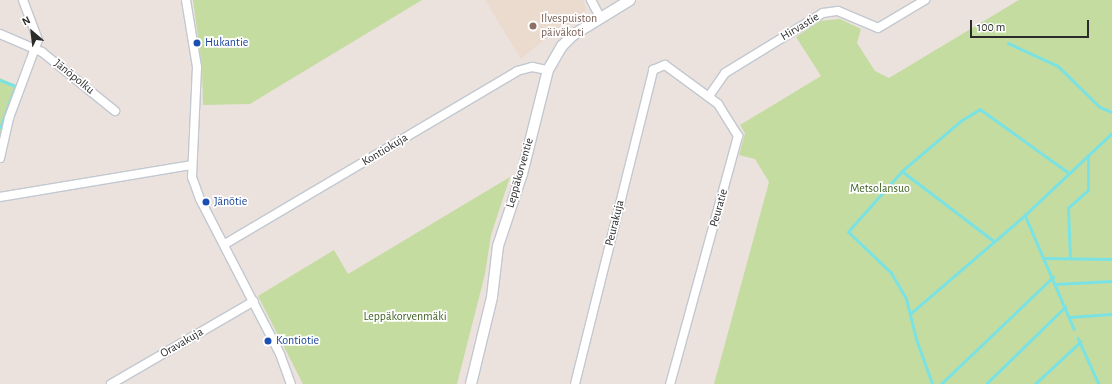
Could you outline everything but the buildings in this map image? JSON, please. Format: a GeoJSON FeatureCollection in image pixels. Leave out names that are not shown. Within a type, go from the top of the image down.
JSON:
{"type":"FeatureCollection","features":[{"type":"Feature","properties":{"kind":"street"},"geometry":{"type":"LineString","coordinates":[[0,158],[9,118],[38,40],[23,0]]}},
{"type":"Feature","properties":{"kind":"street"},"geometry":{"type":"LineString","coordinates":[[186,0],[197,67],[197,110],[191,165],[195,188],[280,354],[291,384]]}},
{"type":"Feature","properties":{"kind":"street"},"geometry":{"type":"LineString","coordinates":[[591,0],[600,17]]}},
{"type":"Feature","properties":{"kind":"street","name":"Leppäkorventie"},"geometry":{"type":"LineString","coordinates":[[471,384],[492,297],[498,246],[520,181],[548,70],[562,46],[573,35],[600,17],[630,0]]}},
{"type":"Feature","properties":{"kind":"street","name":"Hirvastie"},"geometry":{"type":"LineString","coordinates":[[709,96],[726,73],[823,13],[838,11],[878,28],[926,0]]}},
{"type":"Feature","properties":{"kind":"street","name":"Jänöpolku"},"geometry":{"type":"LineString","coordinates":[[0,34],[34,48],[61,66],[115,111]]}},
{"type":"Feature","properties":{"kind":"street","name":"Peuratie"},"geometry":{"type":"LineString","coordinates":[[660,65],[671,68],[718,104],[737,133],[738,139],[670,384]]}},
{"type":"Feature","properties":{"kind":"street","name":"Peurakuja"},"geometry":{"type":"LineString","coordinates":[[575,384],[653,70],[660,65]]}},
{"type":"Feature","properties":{"kind":"street","name":"Kontiokuja"},"geometry":{"type":"LineString","coordinates":[[225,244],[517,71],[532,66],[548,70]]}},
{"type":"Feature","properties":{"kind":"street"},"geometry":{"type":"LineString","coordinates":[[0,197],[191,165]]}},
{"type":"Feature","properties":{"kind":"street","name":"Oravakuja"},"geometry":{"type":"LineString","coordinates":[[111,384],[254,302]]}},
{"type":"Feature","properties":{"kind":"shaded area","name":"Ilvespuiston päiväkoti"},"geometry":{"type":"Polygon","coordinates":[[[485,0],[584,0],[586,10],[582,16],[550,35],[521,59],[485,0]]]}},
{"type":"Feature","properties":{"kind":"green space"},"geometry":{"type":"Polygon","coordinates":[[[193,0],[422,0],[250,104],[203,105],[202,67],[193,0]]]}},
{"type":"Feature","properties":{"kind":"green space","name":"Metsolansuo"},"geometry":{"type":"Polygon","coordinates":[[[1019,0],[1112,0],[1112,384],[714,384],[769,182],[755,159],[739,155],[745,133],[740,125],[821,76],[796,37],[820,21],[840,19],[861,29],[857,43],[875,71],[889,78],[1019,0]]]}},
{"type":"Feature","properties":{"kind":"green space"},"geometry":{"type":"Polygon","coordinates":[[[0,78],[18,86],[0,141],[0,78]]]}},
{"type":"Feature","properties":{"kind":"green space","name":"Leppäkorvenmäki"},"geometry":{"type":"Polygon","coordinates":[[[510,177],[491,235],[485,274],[457,384],[303,384],[258,296],[334,250],[348,274],[510,177]]]}},
{"type":"Feature","properties":{"kind":"waterway"},"geometry":{"type":"LineString","coordinates":[[1008,43],[1058,66],[1100,107],[1112,112]]}},
{"type":"Feature","properties":{"kind":"waterway"},"geometry":{"type":"LineString","coordinates":[[0,80],[16,86],[1,127]]}},
{"type":"Feature","properties":{"kind":"waterway"},"geometry":{"type":"LineString","coordinates":[[932,384],[916,339],[906,299],[891,273],[848,232],[902,171],[962,120],[980,109],[1069,173]]}},
{"type":"Feature","properties":{"kind":"waterway"},"geometry":{"type":"LineString","coordinates":[[910,314],[1025,215],[1112,133]]}},
{"type":"Feature","properties":{"kind":"waterway"},"geometry":{"type":"LineString","coordinates":[[1070,258],[1068,208],[1088,190],[1088,156]]}},
{"type":"Feature","properties":{"kind":"waterway"},"geometry":{"type":"LineString","coordinates":[[902,171],[994,241]]}},
{"type":"Feature","properties":{"kind":"waterway"},"geometry":{"type":"LineString","coordinates":[[1025,215],[1074,329]]}},
{"type":"Feature","properties":{"kind":"waterway"},"geometry":{"type":"LineString","coordinates":[[1044,258],[1112,259]]}},
{"type":"Feature","properties":{"kind":"waterway"},"geometry":{"type":"LineString","coordinates":[[941,384],[1053,277]]}},
{"type":"Feature","properties":{"kind":"waterway"},"geometry":{"type":"LineString","coordinates":[[1056,284],[1112,281]]}},
{"type":"Feature","properties":{"kind":"waterway"},"geometry":{"type":"LineString","coordinates":[[987,383],[1065,307]]}},
{"type":"Feature","properties":{"kind":"waterway"},"geometry":{"type":"LineString","coordinates":[[1069,317],[1112,314]]}},
{"type":"Feature","properties":{"kind":"waterway"},"geometry":{"type":"LineString","coordinates":[[1078,338],[1099,384]]}},
{"type":"Feature","properties":{"kind":"waterway"},"geometry":{"type":"LineString","coordinates":[[1035,384],[1080,342]]}},
{"type":"Feature","properties":{"kind":"place","name":"Ilvespuiston päiväkoti"},"geometry":{"type":"Point","coordinates":[533,26]}},
{"type":"Feature","properties":{"kind":"place","name":"Hukantie"},"geometry":{"type":"Point","coordinates":[197,43]}},
{"type":"Feature","properties":{"kind":"place","name":"Jänötie"},"geometry":{"type":"Point","coordinates":[206,202]}},
{"type":"Feature","properties":{"kind":"place","name":"Kontiotie"},"geometry":{"type":"Point","coordinates":[268,341]}}]}
